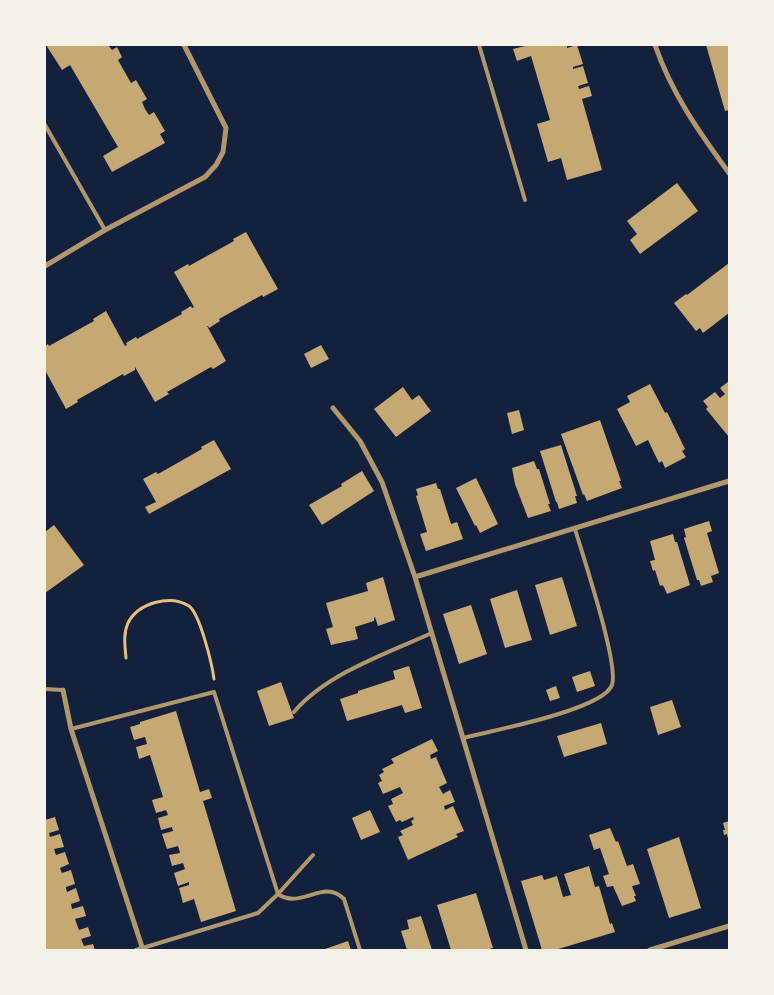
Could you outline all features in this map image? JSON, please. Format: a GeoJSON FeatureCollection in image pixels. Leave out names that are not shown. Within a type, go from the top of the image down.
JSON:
{"type":"FeatureCollection","features":[{"type":"Feature","properties":{"kind":"street"},"geometry":{"type":"LineString","coordinates":[[45,266],[105,230],[205,177],[216,165],[223,152],[226,128],[184,45]]}},
{"type":"Feature","properties":{"kind":"street"},"geometry":{"type":"LineString","coordinates":[[656,45],[673,88],[695,128],[729,173]]}},
{"type":"Feature","properties":{"kind":"street"},"geometry":{"type":"LineString","coordinates":[[333,408],[360,440],[382,482],[415,577],[526,950]]}},
{"type":"Feature","properties":{"kind":"street"},"geometry":{"type":"LineString","coordinates":[[415,577],[729,481]]}},
{"type":"Feature","properties":{"kind":"street"},"geometry":{"type":"LineString","coordinates":[[63,690],[71,729],[143,949]]}},
{"type":"Feature","properties":{"kind":"street"},"geometry":{"type":"LineString","coordinates":[[650,950],[729,926]]}},
{"type":"Feature","properties":{"kind":"lane"},"geometry":{"type":"LineString","coordinates":[[479,45],[525,200]]}},
{"type":"Feature","properties":{"kind":"lane"},"geometry":{"type":"LineString","coordinates":[[45,125],[105,230]]}},
{"type":"Feature","properties":{"kind":"lane"},"geometry":{"type":"LineString","coordinates":[[463,738],[565,712],[592,702],[606,693],[612,686],[613,676],[609,648],[575,529]]}},
{"type":"Feature","properties":{"kind":"lane"},"geometry":{"type":"LineString","coordinates":[[294,712],[311,694],[326,683],[432,633]]}},
{"type":"Feature","properties":{"kind":"lane"},"geometry":{"type":"LineString","coordinates":[[45,689],[63,690]]}},
{"type":"Feature","properties":{"kind":"lane"},"geometry":{"type":"LineString","coordinates":[[71,729],[214,692],[278,894],[293,900],[328,891],[339,894],[344,899],[360,950]]}},
{"type":"Feature","properties":{"kind":"lane"},"geometry":{"type":"LineString","coordinates":[[136,950],[258,913],[313,855]]}},
{"type":"Feature","properties":{"kind":"path"},"geometry":{"type":"LineString","coordinates":[[126,658],[124,640],[128,623],[137,611],[149,604],[164,601],[190,607],[200,622],[214,677],[214,692]]}},
{"type":"Feature","properties":{"kind":"building"},"geometry":{"type":"Polygon","coordinates":[[[46,45],[108,45],[112,50],[117,47],[122,57],[118,60],[131,83],[136,80],[147,99],[142,102],[145,109],[149,115],[154,112],[165,131],[160,134],[165,143],[112,172],[103,156],[118,147],[70,65],[62,70],[46,45]]]}},
{"type":"Feature","properties":{"kind":"building"},"geometry":{"type":"Polygon","coordinates":[[[529,45],[567,45],[567,48],[577,45],[583,64],[573,67],[573,69],[583,66],[588,83],[578,86],[579,89],[589,86],[592,96],[582,99],[602,170],[567,180],[561,158],[548,162],[537,124],[550,120],[531,56],[517,61],[513,49],[529,45]]]}},
{"type":"Feature","properties":{"kind":"building"},"geometry":{"type":"Polygon","coordinates":[[[706,45],[729,45],[729,110],[725,111],[706,45]]]}},
{"type":"Feature","properties":{"kind":"building"},"geometry":{"type":"Polygon","coordinates":[[[677,183],[698,211],[640,254],[630,240],[637,234],[627,221],[677,183]]]}},
{"type":"Feature","properties":{"kind":"building"},"geometry":{"type":"Polygon","coordinates":[[[246,232],[278,289],[263,297],[262,295],[219,319],[220,321],[209,328],[207,326],[226,361],[213,369],[211,367],[167,392],[169,394],[155,402],[135,367],[135,370],[124,376],[123,374],[77,400],[78,402],[66,409],[45,370],[45,346],[48,344],[49,346],[94,321],[93,319],[106,311],[125,346],[127,345],[126,343],[136,337],[137,339],[182,314],[181,312],[191,306],[192,308],[194,307],[174,272],[188,264],[189,266],[234,241],[233,239],[246,232]]]}},
{"type":"Feature","properties":{"kind":"building"},"geometry":{"type":"Polygon","coordinates":[[[729,263],[729,313],[703,333],[700,328],[696,331],[674,303],[729,263]]]}},
{"type":"Feature","properties":{"kind":"building"},"geometry":{"type":"Polygon","coordinates":[[[321,345],[329,359],[311,368],[304,354],[321,345]]]}},
{"type":"Feature","properties":{"kind":"building"},"geometry":{"type":"Polygon","coordinates":[[[729,381],[729,437],[706,409],[708,407],[703,401],[715,392],[720,398],[725,394],[720,388],[729,381]]]}},
{"type":"Feature","properties":{"kind":"building"},"geometry":{"type":"Polygon","coordinates":[[[650,384],[665,413],[667,412],[685,449],[682,451],[686,457],[665,468],[662,461],[659,463],[648,440],[636,446],[617,409],[630,402],[627,396],[650,384]]]}},
{"type":"Feature","properties":{"kind":"building"},"geometry":{"type":"Polygon","coordinates":[[[403,387],[412,400],[419,395],[431,411],[396,437],[374,409],[403,387]]]}},
{"type":"Feature","properties":{"kind":"building"},"geometry":{"type":"Polygon","coordinates":[[[519,410],[524,430],[512,434],[507,413],[519,410]]]}},
{"type":"Feature","properties":{"kind":"building"},"geometry":{"type":"Polygon","coordinates":[[[600,420],[622,488],[587,501],[583,495],[561,434],[600,420]]]}},
{"type":"Feature","properties":{"kind":"building"},"geometry":{"type":"Polygon","coordinates":[[[214,440],[231,469],[149,514],[145,507],[156,502],[143,479],[156,472],[158,474],[214,440]]]}},
{"type":"Feature","properties":{"kind":"building"},"geometry":{"type":"Polygon","coordinates":[[[561,445],[577,496],[575,496],[577,503],[559,509],[540,451],[561,445]]]}},
{"type":"Feature","properties":{"kind":"building"},"geometry":{"type":"Polygon","coordinates":[[[534,461],[537,469],[539,469],[551,511],[528,518],[515,484],[512,468],[534,461]]]}},
{"type":"Feature","properties":{"kind":"building"},"geometry":{"type":"Polygon","coordinates":[[[362,471],[374,491],[322,525],[309,505],[342,486],[341,484],[362,471]]]}},
{"type":"Feature","properties":{"kind":"building"},"geometry":{"type":"Polygon","coordinates":[[[476,478],[498,524],[480,533],[456,488],[476,478]]]}},
{"type":"Feature","properties":{"kind":"building"},"geometry":{"type":"Polygon","coordinates":[[[436,483],[438,489],[440,489],[451,524],[457,522],[463,539],[426,551],[420,534],[427,532],[416,496],[418,495],[416,489],[436,483]]]}},
{"type":"Feature","properties":{"kind":"building"},"geometry":{"type":"Polygon","coordinates":[[[709,521],[712,531],[707,533],[719,573],[711,576],[713,582],[701,586],[699,580],[697,580],[684,538],[686,537],[684,529],[709,521]]]}},
{"type":"Feature","properties":{"kind":"building"},"geometry":{"type":"Polygon","coordinates":[[[54,525],[84,565],[45,593],[45,532],[54,525]]]}},
{"type":"Feature","properties":{"kind":"building"},"geometry":{"type":"Polygon","coordinates":[[[673,534],[690,585],[667,594],[664,587],[660,586],[655,570],[653,571],[650,561],[655,560],[650,541],[673,534]]]}},
{"type":"Feature","properties":{"kind":"building"},"geometry":{"type":"Polygon","coordinates":[[[383,577],[395,620],[378,626],[375,617],[374,621],[355,627],[358,639],[331,645],[326,629],[333,627],[326,603],[368,591],[366,583],[383,577]]]}},
{"type":"Feature","properties":{"kind":"building"},"geometry":{"type":"Polygon","coordinates":[[[562,577],[577,626],[550,635],[535,585],[562,577]]]}},
{"type":"Feature","properties":{"kind":"building"},"geometry":{"type":"Polygon","coordinates":[[[517,590],[532,640],[505,648],[490,599],[517,590]]]}},
{"type":"Feature","properties":{"kind":"building"},"geometry":{"type":"Polygon","coordinates":[[[471,605],[487,654],[459,664],[443,614],[471,605]]]}},
{"type":"Feature","properties":{"kind":"building"},"geometry":{"type":"Polygon","coordinates":[[[409,666],[422,708],[405,713],[402,705],[347,721],[340,699],[395,679],[393,671],[409,666]]]}},
{"type":"Feature","properties":{"kind":"building"},"geometry":{"type":"Polygon","coordinates":[[[590,671],[595,686],[577,692],[572,677],[590,671]]]}},
{"type":"Feature","properties":{"kind":"building"},"geometry":{"type":"Polygon","coordinates":[[[281,682],[294,718],[269,726],[257,691],[281,682]]]}},
{"type":"Feature","properties":{"kind":"building"},"geometry":{"type":"Polygon","coordinates":[[[556,686],[560,698],[550,701],[546,690],[556,686]]]}},
{"type":"Feature","properties":{"kind":"building"},"geometry":{"type":"Polygon","coordinates":[[[672,700],[681,727],[658,735],[650,707],[672,700]]]}},
{"type":"Feature","properties":{"kind":"building"},"geometry":{"type":"Polygon","coordinates":[[[176,711],[200,792],[209,789],[212,798],[203,801],[236,911],[201,922],[194,899],[183,903],[179,888],[189,885],[189,882],[178,886],[174,873],[185,869],[183,863],[172,866],[169,855],[180,853],[178,846],[167,849],[162,834],[173,831],[172,827],[161,830],[158,818],[168,815],[166,810],[156,813],[152,800],[163,797],[150,755],[139,759],[136,747],[147,744],[145,737],[134,740],[130,727],[176,711]]]}},
{"type":"Feature","properties":{"kind":"building"},"geometry":{"type":"Polygon","coordinates":[[[601,723],[607,744],[564,757],[557,736],[601,723]]]}},
{"type":"Feature","properties":{"kind":"building"},"geometry":{"type":"Polygon","coordinates":[[[432,739],[438,751],[430,755],[431,759],[436,757],[447,783],[439,787],[443,794],[450,790],[455,802],[444,806],[445,810],[453,806],[464,831],[456,834],[458,837],[408,860],[398,837],[403,835],[400,831],[413,825],[411,821],[414,819],[413,817],[402,822],[400,820],[396,822],[388,806],[393,804],[391,799],[403,793],[400,787],[383,794],[378,783],[382,781],[379,775],[384,772],[382,769],[394,763],[391,759],[432,739]]]}},
{"type":"Feature","properties":{"kind":"building"},"geometry":{"type":"Polygon","coordinates":[[[370,810],[380,832],[361,840],[352,818],[370,810]]]}},
{"type":"Feature","properties":{"kind":"building"},"geometry":{"type":"Polygon","coordinates":[[[55,817],[59,830],[49,833],[50,837],[60,834],[64,847],[54,849],[56,855],[65,852],[69,864],[60,868],[62,873],[71,870],[75,884],[66,887],[66,889],[67,892],[76,888],[80,901],[71,904],[72,909],[83,906],[86,916],[75,919],[79,930],[88,927],[91,936],[81,939],[84,946],[93,944],[95,950],[46,950],[45,820],[55,817]]]}},
{"type":"Feature","properties":{"kind":"building"},"geometry":{"type":"Polygon","coordinates":[[[729,821],[729,843],[727,834],[724,835],[723,823],[729,821]]]}},
{"type":"Feature","properties":{"kind":"building"},"geometry":{"type":"Polygon","coordinates":[[[610,828],[616,842],[618,841],[627,866],[633,864],[640,884],[632,886],[636,901],[622,906],[613,886],[607,887],[603,876],[609,874],[600,848],[594,850],[589,835],[610,828]]]}},
{"type":"Feature","properties":{"kind":"building"},"geometry":{"type":"Polygon","coordinates":[[[679,837],[701,908],[669,918],[647,849],[679,837]]]}},
{"type":"Feature","properties":{"kind":"building"},"geometry":{"type":"Polygon","coordinates":[[[589,866],[595,887],[599,886],[610,924],[612,923],[615,932],[555,950],[542,950],[521,881],[542,875],[544,880],[557,876],[563,897],[571,895],[564,874],[589,866]]]}},
{"type":"Feature","properties":{"kind":"building"},"geometry":{"type":"Polygon","coordinates":[[[476,893],[493,948],[486,950],[451,950],[437,905],[476,893]]]}},
{"type":"Feature","properties":{"kind":"building"},"geometry":{"type":"Polygon","coordinates":[[[421,916],[432,950],[407,950],[401,931],[409,929],[407,920],[421,916]]]}},
{"type":"Feature","properties":{"kind":"building"},"geometry":{"type":"Polygon","coordinates":[[[348,941],[351,950],[322,950],[348,941]]]}}]}
